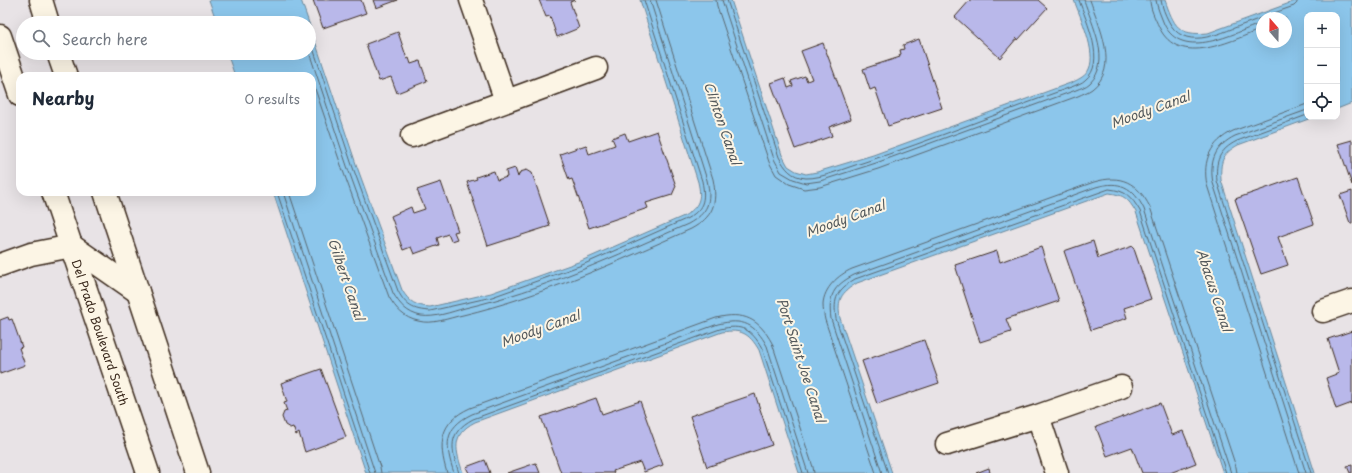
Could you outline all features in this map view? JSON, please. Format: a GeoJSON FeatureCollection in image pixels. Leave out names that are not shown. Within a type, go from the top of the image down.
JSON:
{"type":"FeatureCollection","features":[{"type":"Feature","properties":{"kind":"main road"},"geometry":{"type":"LineString","coordinates":[[41,0],[46,16]]}},
{"type":"Feature","properties":{"kind":"main road"},"geometry":{"type":"LineString","coordinates":[[471,0],[506,101]]}},
{"type":"Feature","properties":{"kind":"main road"},"geometry":{"type":"LineString","coordinates":[[0,36],[16,83]]}},
{"type":"Feature","properties":{"kind":"main road"},"geometry":{"type":"LineString","coordinates":[[60,60],[65,72]]}},
{"type":"Feature","properties":{"kind":"main road"},"geometry":{"type":"LineString","coordinates":[[412,136],[596,68]]}},
{"type":"Feature","properties":{"kind":"main road","name":"Del Prado Boulevard South"},"geometry":{"type":"LineString","coordinates":[[54,196],[148,473]]}},
{"type":"Feature","properties":{"kind":"main road"},"geometry":{"type":"LineString","coordinates":[[106,196],[198,473]]}},
{"type":"Feature","properties":{"kind":"main road"},"geometry":{"type":"LineString","coordinates":[[0,265],[31,254],[72,246],[138,292]]}},
{"type":"Feature","properties":{"kind":"main road"},"geometry":{"type":"LineString","coordinates":[[1323,311],[1352,301]]}},
{"type":"Feature","properties":{"kind":"main road"},"geometry":{"type":"LineString","coordinates":[[947,444],[1038,416],[1121,387]]}},
{"type":"Feature","properties":{"kind":"main road"},"geometry":{"type":"LineString","coordinates":[[1038,416],[1057,473]]}},
{"type":"Feature","properties":{"kind":"water"},"geometry":{"type":"Polygon","coordinates":[[[209,0],[301,0],[307,16],[215,16],[209,0]]]}},
{"type":"Feature","properties":{"kind":"water"},"geometry":{"type":"Polygon","coordinates":[[[640,0],[731,0],[782,155],[788,166],[796,171],[806,174],[873,155],[1073,82],[1082,77],[1089,69],[1091,53],[1087,34],[1074,0],[1165,0],[1171,17],[1175,23],[1184,31],[1198,34],[1208,33],[1256,15],[1256,48],[1292,48],[1292,12],[1265,12],[1298,0],[1352,0],[1352,103],[1340,108],[1340,12],[1304,12],[1304,120],[1306,120],[1238,145],[1225,155],[1221,168],[1221,180],[1315,473],[1223,473],[1136,212],[1126,198],[1109,193],[857,283],[844,293],[841,297],[839,306],[840,318],[892,473],[799,473],[759,350],[748,336],[739,332],[729,331],[722,332],[475,422],[467,427],[458,438],[458,458],[463,473],[366,473],[274,196],[316,196],[316,72],[234,72],[229,60],[316,60],[316,44],[356,164],[402,290],[407,298],[413,303],[421,306],[430,307],[491,293],[581,261],[684,216],[696,206],[700,193],[698,182],[640,0]]]}},
{"type":"Feature","properties":{"kind":"building"},"geometry":{"type":"Polygon","coordinates":[[[313,0],[361,0],[366,13],[323,28],[313,0]]]}},
{"type":"Feature","properties":{"kind":"building"},"geometry":{"type":"Polygon","coordinates":[[[373,0],[398,0],[376,8],[373,0]]]}},
{"type":"Feature","properties":{"kind":"building"},"geometry":{"type":"Polygon","coordinates":[[[539,0],[575,0],[570,2],[579,28],[557,37],[550,16],[546,17],[539,0]]]}},
{"type":"Feature","properties":{"kind":"building"},"geometry":{"type":"Polygon","coordinates":[[[970,0],[1038,0],[1047,8],[1018,40],[1017,38],[1000,58],[955,17],[970,0]]]}},
{"type":"Feature","properties":{"kind":"building"},"geometry":{"type":"Polygon","coordinates":[[[398,32],[407,59],[409,58],[411,64],[420,61],[427,81],[397,93],[391,77],[379,81],[366,44],[398,32]]]}},
{"type":"Feature","properties":{"kind":"building"},"geometry":{"type":"Polygon","coordinates":[[[919,39],[942,108],[888,126],[875,88],[870,90],[863,69],[900,57],[900,50],[904,49],[903,45],[919,39]]]}},
{"type":"Feature","properties":{"kind":"building"},"geometry":{"type":"Polygon","coordinates":[[[823,43],[851,119],[829,127],[832,136],[795,149],[771,83],[785,78],[788,88],[793,86],[791,81],[805,76],[807,81],[812,79],[801,51],[823,43]]]}},
{"type":"Feature","properties":{"kind":"building"},"geometry":{"type":"Polygon","coordinates":[[[657,131],[676,186],[672,195],[646,203],[648,208],[589,228],[572,179],[569,180],[560,154],[586,145],[589,154],[615,145],[612,138],[625,133],[628,141],[657,131]]]}},
{"type":"Feature","properties":{"kind":"building"},"geometry":{"type":"Polygon","coordinates":[[[1352,140],[1352,185],[1338,144],[1352,140]]]}},
{"type":"Feature","properties":{"kind":"building"},"geometry":{"type":"Polygon","coordinates":[[[515,168],[518,177],[520,172],[527,170],[532,173],[550,226],[488,246],[467,182],[477,179],[476,177],[494,171],[497,180],[507,177],[506,171],[515,168]]]}},
{"type":"Feature","properties":{"kind":"building"},"geometry":{"type":"Polygon","coordinates":[[[1298,177],[1314,224],[1278,237],[1288,265],[1261,274],[1235,199],[1298,177]]]}},
{"type":"Feature","properties":{"kind":"building"},"geometry":{"type":"Polygon","coordinates":[[[441,182],[458,231],[454,232],[457,239],[451,241],[448,234],[437,238],[439,245],[414,254],[411,247],[403,250],[391,216],[411,207],[413,213],[425,209],[417,190],[441,182]]]}},
{"type":"Feature","properties":{"kind":"building"},"geometry":{"type":"Polygon","coordinates":[[[1352,191],[1352,223],[1350,223],[1340,195],[1352,191]]]}},
{"type":"Feature","properties":{"kind":"building"},"geometry":{"type":"Polygon","coordinates":[[[1093,241],[1098,258],[1133,246],[1151,299],[1124,308],[1127,318],[1091,330],[1064,251],[1093,241]]]}},
{"type":"Feature","properties":{"kind":"building"},"geometry":{"type":"Polygon","coordinates":[[[1041,247],[1059,301],[1006,319],[1011,332],[980,342],[955,265],[997,251],[1000,262],[1041,247]]]}},
{"type":"Feature","properties":{"kind":"building"},"geometry":{"type":"Polygon","coordinates":[[[8,317],[9,320],[12,319],[22,347],[19,348],[25,365],[0,374],[0,320],[8,317]]]}},
{"type":"Feature","properties":{"kind":"building"},"geometry":{"type":"Polygon","coordinates":[[[1352,331],[1352,403],[1336,409],[1326,378],[1339,373],[1328,339],[1352,331]]]}},
{"type":"Feature","properties":{"kind":"building"},"geometry":{"type":"Polygon","coordinates":[[[924,340],[939,383],[877,404],[862,361],[924,340]]]}},
{"type":"Feature","properties":{"kind":"building"},"geometry":{"type":"Polygon","coordinates":[[[321,369],[346,437],[305,452],[299,433],[296,435],[293,427],[290,428],[285,425],[282,417],[284,412],[287,411],[284,403],[287,402],[281,383],[321,369]]]}},
{"type":"Feature","properties":{"kind":"building"},"geometry":{"type":"Polygon","coordinates":[[[755,394],[772,445],[707,467],[690,416],[755,394]]]}},
{"type":"Feature","properties":{"kind":"building"},"geometry":{"type":"Polygon","coordinates":[[[596,398],[602,414],[640,401],[663,465],[644,472],[640,462],[613,471],[614,473],[561,473],[541,417],[596,398]]]}},
{"type":"Feature","properties":{"kind":"building"},"geometry":{"type":"Polygon","coordinates":[[[1160,403],[1172,435],[1183,431],[1196,463],[1170,473],[1142,473],[1132,447],[1107,456],[1096,427],[1160,403]]]}},
{"type":"Feature","properties":{"kind":"building"},"geometry":{"type":"Polygon","coordinates":[[[485,460],[490,473],[469,473],[466,467],[485,460]]]}},
{"type":"Feature","properties":{"kind":"building"},"geometry":{"type":"Polygon","coordinates":[[[536,463],[540,473],[507,473],[536,463]]]}},
{"type":"Feature","properties":{"kind":"building"},"geometry":{"type":"Polygon","coordinates":[[[1352,465],[1352,473],[1350,473],[1347,466],[1352,465]]]}},
{"type":"Feature","properties":{"kind":"building"},"geometry":{"type":"Polygon","coordinates":[[[989,468],[990,473],[976,473],[989,468]]]}},
{"type":"Feature","properties":{"kind":"water label","name":"Moody Canal"},"geometry":{"type":"Point","coordinates":[1150,109]}},
{"type":"Feature","properties":{"kind":"water label","name":"Clinton Canal"},"geometry":{"type":"Point","coordinates":[723,123]}},
{"type":"Feature","properties":{"kind":"water label","name":"Moody Canal"},"geometry":{"type":"Point","coordinates":[845,218]}},
{"type":"Feature","properties":{"kind":"water label","name":"Gilbert Canal"},"geometry":{"type":"Point","coordinates":[347,279]}},
{"type":"Feature","properties":{"kind":"water label","name":"Abacus Canal"},"geometry":{"type":"Point","coordinates":[1215,290]}},
{"type":"Feature","properties":{"kind":"water label","name":"Moody Canal"},"geometry":{"type":"Point","coordinates":[540,328]}},
{"type":"Feature","properties":{"kind":"water label","name":"Port Saint Joe Canal"},"geometry":{"type":"Point","coordinates":[802,360]}}]}
